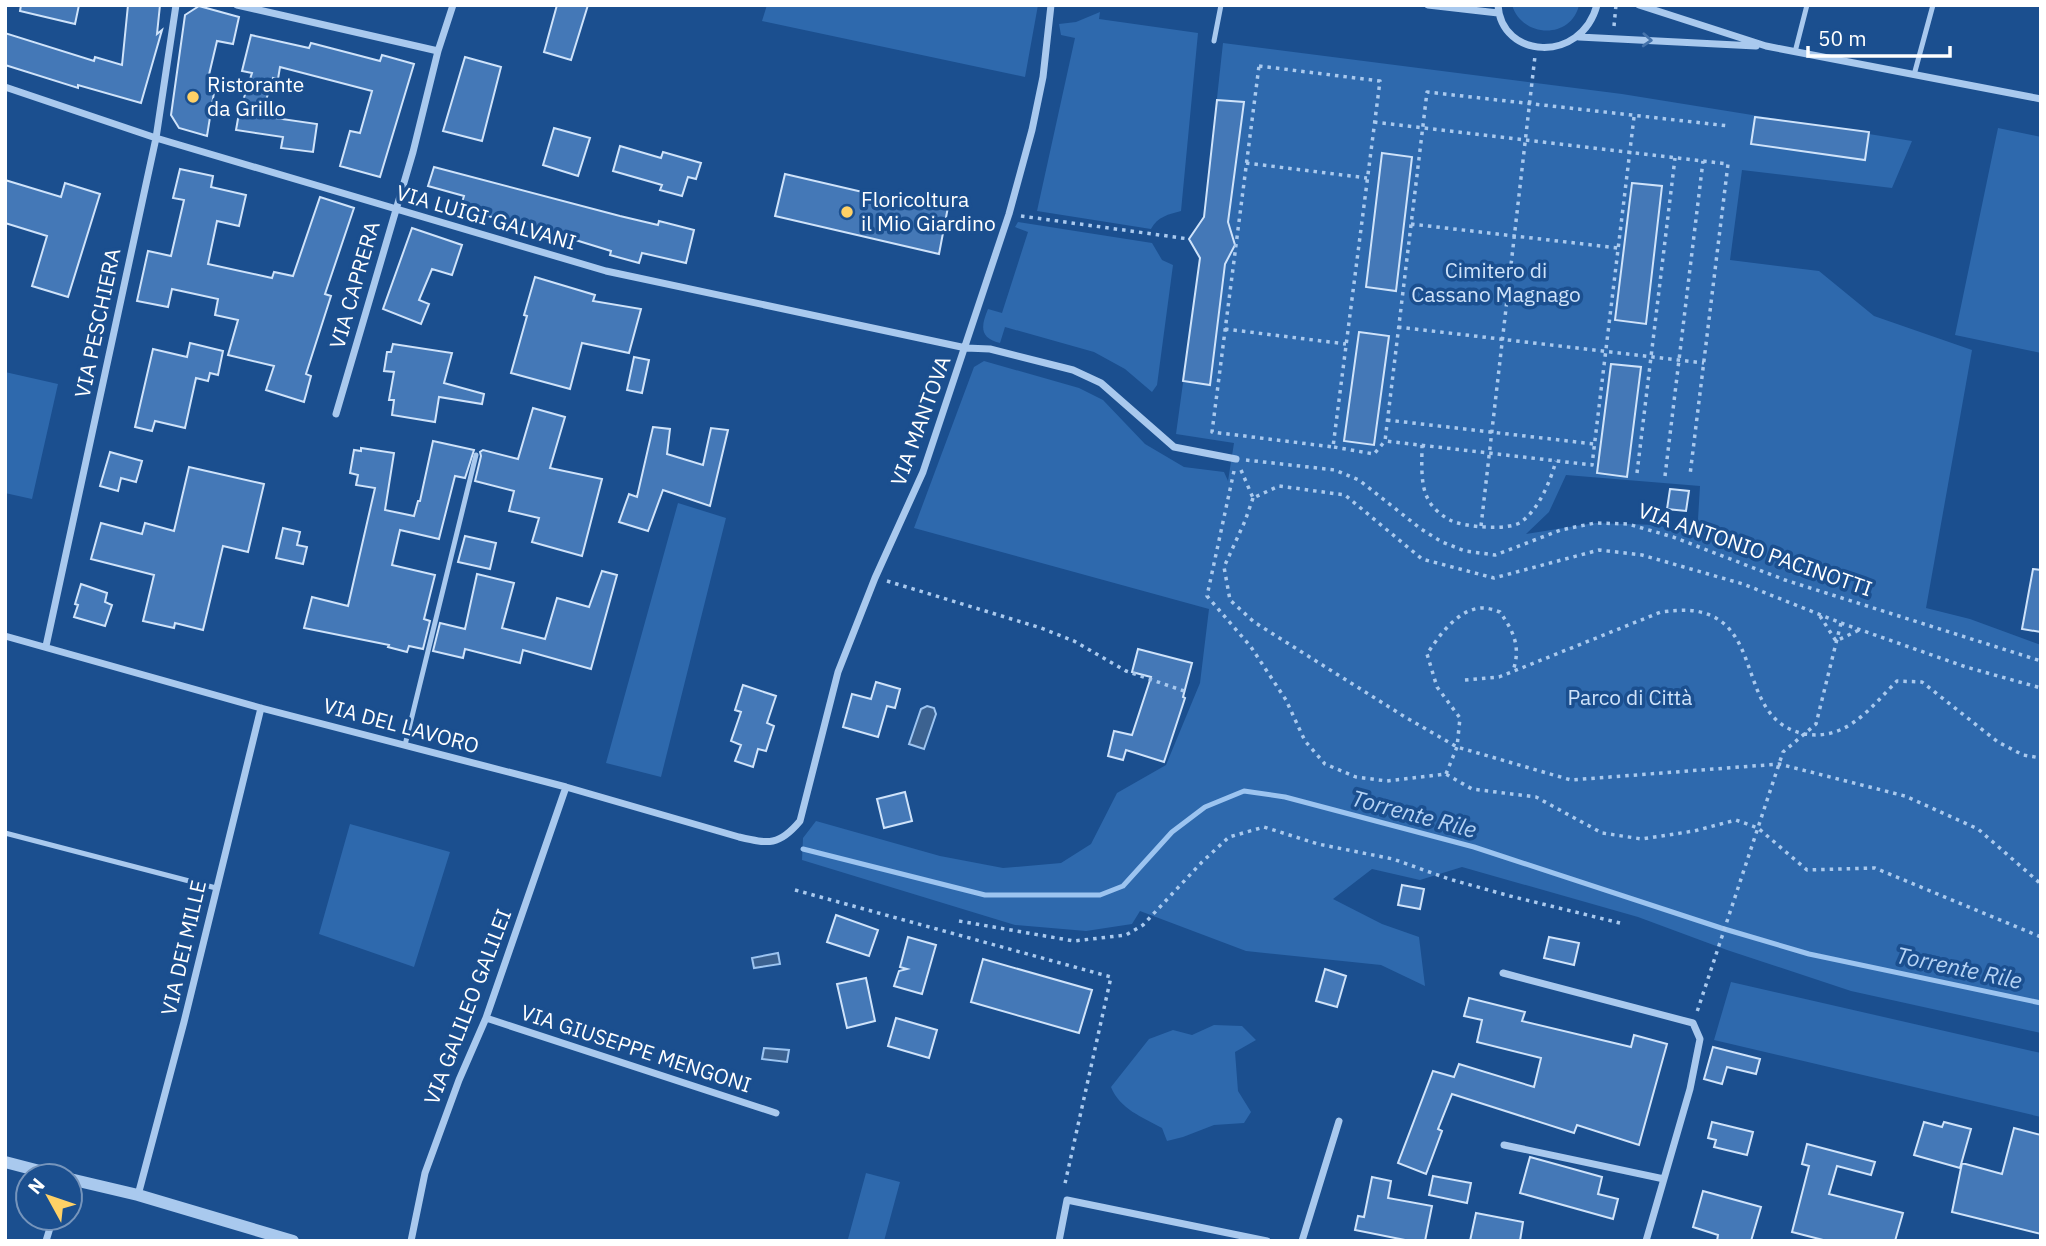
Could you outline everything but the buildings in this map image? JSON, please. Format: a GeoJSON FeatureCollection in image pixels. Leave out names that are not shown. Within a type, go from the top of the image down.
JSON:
{"type":"FeatureCollection","features":[{"type":"Feature","properties":{"kind":"street","name":"VIA PESCHIERA"},"geometry":{"type":"LineString","coordinates":[[46,646],[156,138],[176,5]]}},
{"type":"Feature","properties":{"kind":"street"},"geometry":{"type":"LineString","coordinates":[[237,5],[438,51]]}},
{"type":"Feature","properties":{"kind":"street","name":"VIA CAPRERA"},"geometry":{"type":"LineString","coordinates":[[336,414],[453,5]]}},
{"type":"Feature","properties":{"kind":"street","name":"VIA MANTOVA"},"geometry":{"type":"LineString","coordinates":[[788,836],[800,821],[838,672],[875,578],[923,472],[1009,214],[1043,77],[1051,5]]}},
{"type":"Feature","properties":{"kind":"street"},"geometry":{"type":"LineString","coordinates":[[1428,5],[1498,9],[1504,25],[1513,35],[1524,43],[1550,48],[1564,45],[1579,37],[1594,17],[1597,5]]}},
{"type":"Feature","properties":{"kind":"street"},"geometry":{"type":"LineString","coordinates":[[1639,5],[1766,46],[2041,99]]}},
{"type":"Feature","properties":{"kind":"street"},"geometry":{"type":"LineString","coordinates":[[1579,37],[1766,46]]}},
{"type":"Feature","properties":{"kind":"street","name":"VIA LUIGI GALVANI"},"geometry":{"type":"LineString","coordinates":[[5,86],[156,138],[606,271],[966,348]]}},
{"type":"Feature","properties":{"kind":"street"},"geometry":{"type":"LineString","coordinates":[[966,348],[990,349],[1073,370],[1101,383],[1174,447],[1236,459]]}},
{"type":"Feature","properties":{"kind":"street","name":"VIA DEL LAVORO"},"geometry":{"type":"LineString","coordinates":[[5,636],[261,708],[566,787],[739,837],[767,843],[788,836]]}},
{"type":"Feature","properties":{"kind":"street","name":"VIA DEI MILLE"},"geometry":{"type":"LineString","coordinates":[[138,1195],[184,1022],[261,708]]}},
{"type":"Feature","properties":{"kind":"street","name":"VIA GALILEO GALILEI"},"geometry":{"type":"LineString","coordinates":[[411,1241],[425,1173],[459,1080],[486,1018],[566,787]]}},
{"type":"Feature","properties":{"kind":"street"},"geometry":{"type":"LineString","coordinates":[[1503,973],[1693,1023],[1700,1039],[1690,1089],[1646,1241]]}},
{"type":"Feature","properties":{"kind":"street","name":"VIA GIUSEPPE MENGONI"},"geometry":{"type":"LineString","coordinates":[[486,1018],[776,1113]]}},
{"type":"Feature","properties":{"kind":"street"},"geometry":{"type":"LineString","coordinates":[[1302,1241],[1339,1121]]}},
{"type":"Feature","properties":{"kind":"street"},"geometry":{"type":"LineString","coordinates":[[1504,1145],[1664,1179]]}},
{"type":"Feature","properties":{"kind":"street"},"geometry":{"type":"LineString","coordinates":[[84,1182],[138,1195],[293,1241]]}},
{"type":"Feature","properties":{"kind":"street"},"geometry":{"type":"LineString","coordinates":[[1059,1241],[1067,1200],[1267,1241]]}},
{"type":"Feature","properties":{"kind":"lane"},"geometry":{"type":"LineString","coordinates":[[1214,41],[1221,5]]}},
{"type":"Feature","properties":{"kind":"lane"},"geometry":{"type":"LineString","coordinates":[[1796,52],[1807,5]]}},
{"type":"Feature","properties":{"kind":"lane"},"geometry":{"type":"LineString","coordinates":[[1914,75],[1933,5]]}},
{"type":"Feature","properties":{"kind":"lane"},"geometry":{"type":"LineString","coordinates":[[405,745],[476,456]]}},
{"type":"Feature","properties":{"kind":"lane"},"geometry":{"type":"LineString","coordinates":[[5,832],[216,888]]}},
{"type":"Feature","properties":{"kind":"path"},"geometry":{"type":"LineString","coordinates":[[1613,39],[1616,5]]}},
{"type":"Feature","properties":{"kind":"path"},"geometry":{"type":"LineString","coordinates":[[1480,526],[1536,47]]}},
{"type":"Feature","properties":{"kind":"path"},"geometry":{"type":"LineString","coordinates":[[1333,447],[1380,81],[1259,66],[1212,432],[1374,454],[1385,441],[1427,93],[1729,126]]}},
{"type":"Feature","properties":{"kind":"path"},"geometry":{"type":"LineString","coordinates":[[1385,441],[1591,466],[1634,117]]}},
{"type":"Feature","properties":{"kind":"path"},"geometry":{"type":"LineString","coordinates":[[1374,122],[1728,164],[1690,475]]}},
{"type":"Feature","properties":{"kind":"path"},"geometry":{"type":"LineString","coordinates":[[1637,473],[1675,158]]}},
{"type":"Feature","properties":{"kind":"path"},"geometry":{"type":"LineString","coordinates":[[1665,476],[1703,161]]}},
{"type":"Feature","properties":{"kind":"path"},"geometry":{"type":"LineString","coordinates":[[1246,163],[1367,178]]}},
{"type":"Feature","properties":{"kind":"path"},"geometry":{"type":"LineString","coordinates":[[1009,214],[1189,239]]}},
{"type":"Feature","properties":{"kind":"path"},"geometry":{"type":"LineString","coordinates":[[1411,223],[1618,248]]}},
{"type":"Feature","properties":{"kind":"path"},"geometry":{"type":"LineString","coordinates":[[1398,327],[1704,363]]}},
{"type":"Feature","properties":{"kind":"path"},"geometry":{"type":"LineString","coordinates":[[1225,329],[1346,344]]}},
{"type":"Feature","properties":{"kind":"path"},"geometry":{"type":"LineString","coordinates":[[1387,420],[1594,444]]}},
{"type":"Feature","properties":{"kind":"path"},"geometry":{"type":"LineString","coordinates":[[1422,445],[1422,474],[1427,499],[1453,522],[1480,526],[1501,528],[1520,523],[1544,491],[1556,461]]}},
{"type":"Feature","properties":{"kind":"path"},"geometry":{"type":"LineString","coordinates":[[1236,459],[1253,498],[1224,567],[1230,600],[1254,622],[1457,747],[1571,780],[1779,764],[1905,796],[1978,830],[2041,884]]}},
{"type":"Feature","properties":{"kind":"path"},"geometry":{"type":"LineString","coordinates":[[1236,459],[1207,596],[1251,647],[1286,700],[1305,741],[1325,764],[1356,777],[1387,781],[1446,774],[1472,789],[1536,797],[1602,833],[1642,839],[1694,831],[1736,820],[1758,828],[1808,870],[1875,868],[2041,937]]}},
{"type":"Feature","properties":{"kind":"path","name":"VIA ANTONIO PACINOTTI"},"geometry":{"type":"LineString","coordinates":[[1236,459],[1335,470],[1370,488],[1421,529],[1442,542],[1465,551],[1495,555],[1560,530],[1595,523],[1628,524],[1673,537],[1785,580],[2041,661]]}},
{"type":"Feature","properties":{"kind":"path"},"geometry":{"type":"LineString","coordinates":[[1253,498],[1279,486],[1345,495],[1422,559],[1494,578],[1599,550],[1642,555],[1730,580],[1966,667],[2041,688]]}},
{"type":"Feature","properties":{"kind":"path"},"geometry":{"type":"LineString","coordinates":[[875,578],[1041,628],[1074,641],[1126,671],[1187,692]]}},
{"type":"Feature","properties":{"kind":"path"},"geometry":{"type":"LineString","coordinates":[[1446,774],[1457,747],[1460,718],[1437,687],[1427,654],[1442,632],[1464,615],[1481,608],[1500,611],[1512,630],[1518,648],[1513,671]]}},
{"type":"Feature","properties":{"kind":"path"},"geometry":{"type":"LineString","coordinates":[[1465,680],[1499,677],[1661,612],[1690,609],[1716,618],[1736,638],[1771,716],[1787,730],[1822,737],[1863,719],[1897,681],[1922,682],[1998,742],[2023,755],[2041,758]]}},
{"type":"Feature","properties":{"kind":"path"},"geometry":{"type":"LineString","coordinates":[[1819,614],[1836,641]]}},
{"type":"Feature","properties":{"kind":"path"},"geometry":{"type":"LineString","coordinates":[[1693,1023],[1783,752],[1816,724],[1842,623]]}},
{"type":"Feature","properties":{"kind":"path"},"geometry":{"type":"LineString","coordinates":[[1836,641],[1861,629]]}},
{"type":"Feature","properties":{"kind":"path"},"geometry":{"type":"LineString","coordinates":[[959,921],[1074,941],[1126,935],[1143,925],[1229,837],[1264,827],[1318,844],[1393,859],[1449,879],[1619,923]]}},
{"type":"Feature","properties":{"kind":"path"},"geometry":{"type":"LineString","coordinates":[[795,890],[1111,977],[1064,1187],[1067,1200]]}},
{"type":"Feature","properties":{"kind":"green space"},"geometry":{"type":"Polygon","coordinates":[[[767,5],[1038,5],[1025,77],[762,21],[767,5]]]}},
{"type":"Feature","properties":{"kind":"green space"},"geometry":{"type":"Polygon","coordinates":[[[1512,5],[1579,5],[1567,24],[1546,30],[1535,29],[1526,24],[1517,16],[1512,5]]]}},
{"type":"Feature","properties":{"kind":"green space"},"geometry":{"type":"Polygon","coordinates":[[[1100,12],[1099,19],[1198,33],[1181,211],[1160,219],[1151,229],[1037,211],[1075,38],[1061,35],[1059,24],[1076,22],[1100,12]]]}},
{"type":"Feature","properties":{"kind":"green space"},"geometry":{"type":"Polygon","coordinates":[[[1223,43],[1622,94],[1912,141],[1892,188],[1742,170],[1730,260],[1819,271],[1874,316],[1972,350],[1926,608],[1970,619],[2041,645],[2041,1033],[1851,991],[1638,917],[1462,867],[1420,880],[1372,869],[1333,899],[1382,924],[1419,937],[1425,986],[1381,965],[1246,951],[1140,911],[1132,924],[1086,931],[1015,925],[802,860],[803,838],[816,821],[940,856],[1003,868],[1061,863],[1091,844],[1117,793],[1166,765],[1200,683],[1209,609],[914,528],[974,367],[984,361],[1079,388],[1103,400],[1145,444],[1184,467],[1224,472],[1228,481],[1234,443],[1176,434],[1200,259],[1189,239],[1204,217],[1223,43]],[[1566,475],[1549,512],[1526,534],[1595,523],[1657,525],[1697,536],[1700,486],[1566,475]]]}},
{"type":"Feature","properties":{"kind":"green space"},"geometry":{"type":"Polygon","coordinates":[[[1998,128],[2041,137],[2041,353],[1955,335],[1998,128]]]}},
{"type":"Feature","properties":{"kind":"green space"},"geometry":{"type":"Polygon","coordinates":[[[1018,222],[1152,243],[1162,260],[1173,265],[1157,385],[1152,392],[1125,369],[1094,352],[1005,327],[1000,343],[985,335],[983,326],[988,309],[1002,313],[1028,232],[1015,227],[1018,222]]]}},
{"type":"Feature","properties":{"kind":"green space"},"geometry":{"type":"Polygon","coordinates":[[[5,372],[58,384],[32,499],[5,493],[5,372]]]}},
{"type":"Feature","properties":{"kind":"green space"},"geometry":{"type":"Polygon","coordinates":[[[678,503],[726,518],[661,777],[606,763],[678,503]]]}},
{"type":"Feature","properties":{"kind":"green space"},"geometry":{"type":"Polygon","coordinates":[[[350,824],[450,852],[414,967],[319,934],[350,824]]]}},
{"type":"Feature","properties":{"kind":"green space"},"geometry":{"type":"Polygon","coordinates":[[[1731,982],[2041,1053],[2041,1117],[1714,1040],[1731,982]]]}},
{"type":"Feature","properties":{"kind":"green space"},"geometry":{"type":"Polygon","coordinates":[[[1214,1025],[1242,1026],[1256,1040],[1235,1052],[1238,1091],[1251,1112],[1244,1123],[1214,1125],[1167,1141],[1162,1128],[1126,1107],[1111,1087],[1149,1039],[1173,1030],[1192,1035],[1214,1025]]]}},
{"type":"Feature","properties":{"kind":"green space"},"geometry":{"type":"Polygon","coordinates":[[[866,1173],[900,1182],[884,1241],[848,1239],[866,1173]]]}},
{"type":"Feature","properties":{"kind":"shaded area"},"geometry":{"type":"Polygon","coordinates":[[[927,706],[934,708],[936,714],[924,749],[909,744],[921,709],[927,706]]]}},
{"type":"Feature","properties":{"kind":"shaded area"},"geometry":{"type":"Polygon","coordinates":[[[778,953],[780,964],[754,968],[752,958],[778,953]]]}},
{"type":"Feature","properties":{"kind":"shaded area"},"geometry":{"type":"Polygon","coordinates":[[[764,1048],[789,1050],[787,1062],[762,1059],[764,1048]]]}},
{"type":"Feature","properties":{"kind":"waterway","name":"Torrente Rile"},"geometry":{"type":"LineString","coordinates":[[803,849],[985,895],[1100,895],[1123,886],[1172,832],[1205,807],[1244,791],[1285,797],[1474,847],[1809,954],[2041,1003]]}},
{"type":"Feature","properties":{"kind":"place","name":"Ristorante da Grillo"},"geometry":{"type":"Point","coordinates":[193,97]}},
{"type":"Feature","properties":{"kind":"place","name":"Floricoltura il Mio Giardino"},"geometry":{"type":"Point","coordinates":[847,212]}},
{"type":"Feature","properties":{"kind":"park label","name":"Cimitero di Cassano Magnago"},"geometry":{"type":"Point","coordinates":[1496,283]}},
{"type":"Feature","properties":{"kind":"park label","name":"Parco di Città"},"geometry":{"type":"Point","coordinates":[1630,698]}}]}
